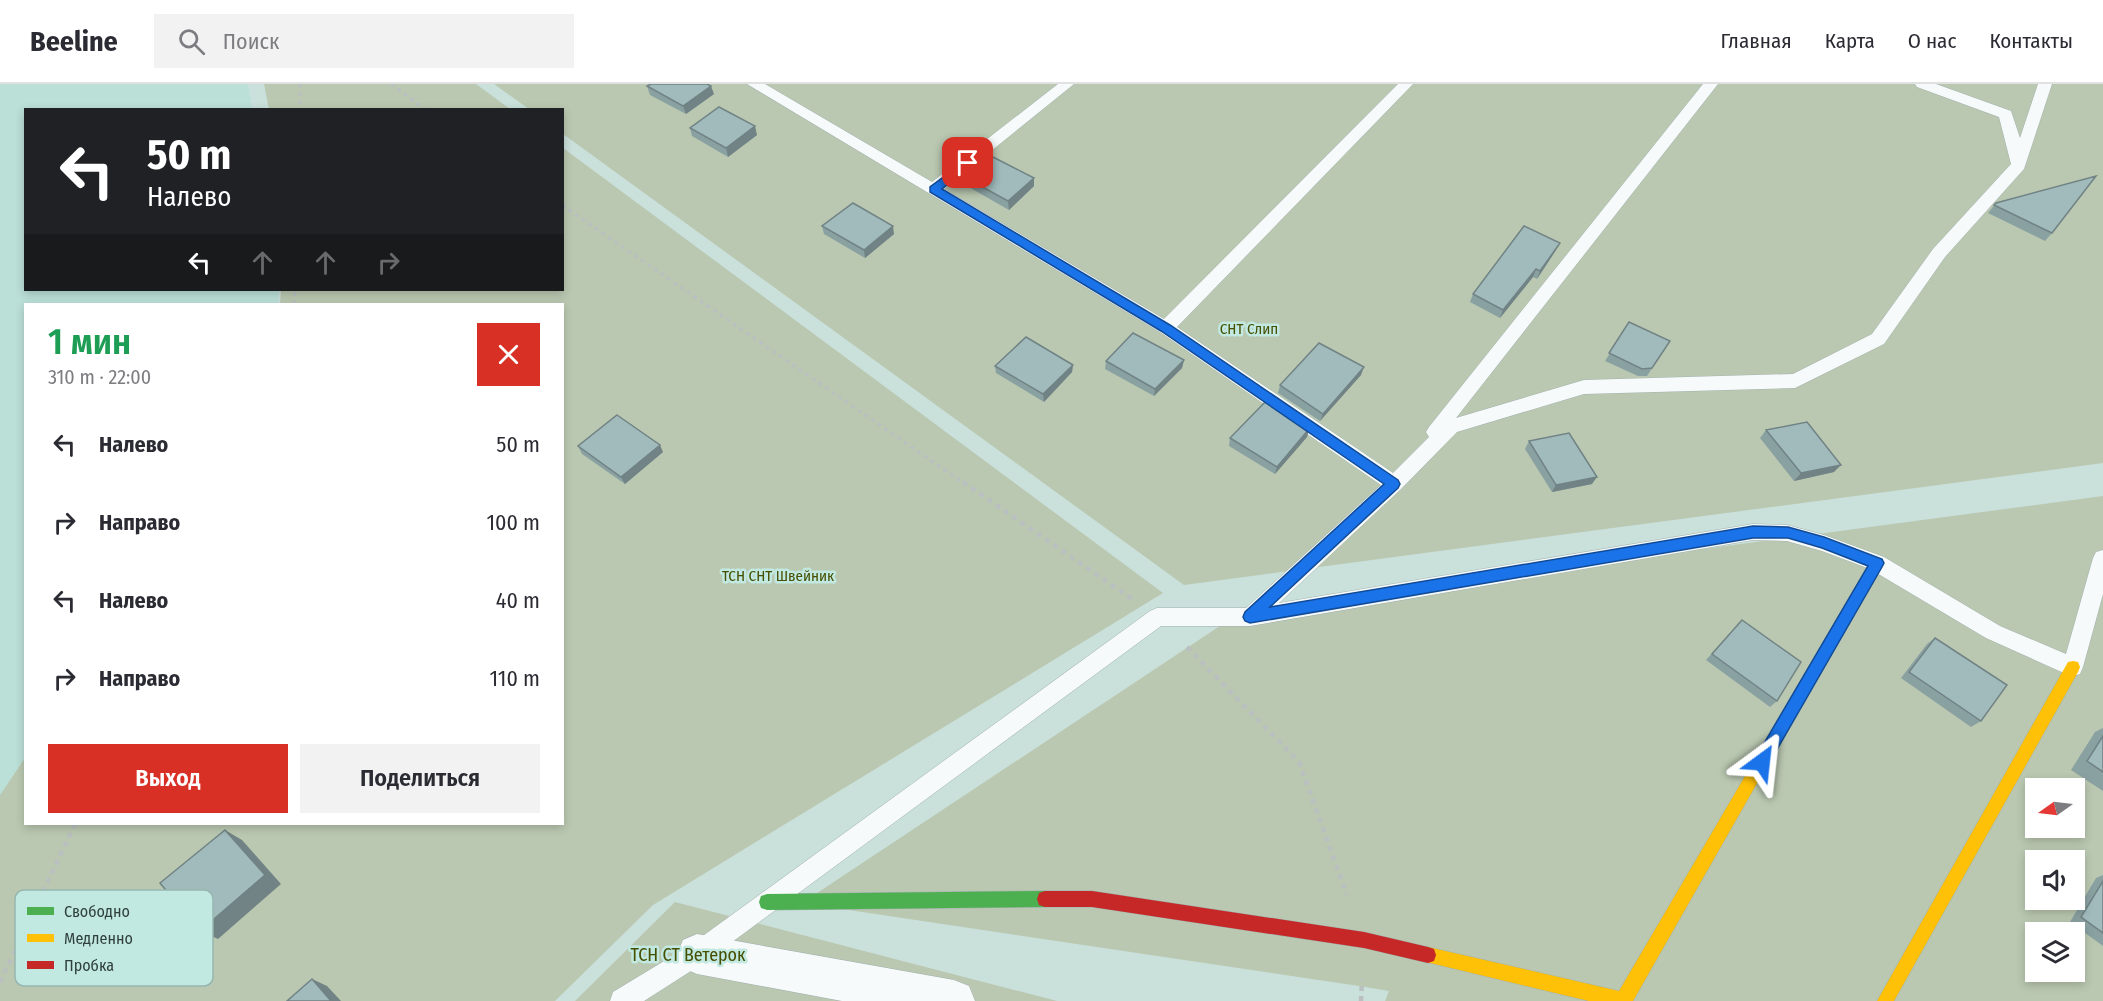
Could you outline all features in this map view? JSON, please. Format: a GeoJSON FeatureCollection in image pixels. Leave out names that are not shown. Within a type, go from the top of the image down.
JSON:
{"type":"FeatureCollection","features":[{"type":"Feature","properties":{"kind":"street"},"geometry":{"type":"LineString","coordinates":[[767,902],[1092,899],[1364,940],[1624,1001],[1877,563]]}},
{"type":"Feature","properties":{"kind":"street"},"geometry":{"type":"LineString","coordinates":[[1885,1001],[2073,667]]}},
{"type":"Feature","properties":{"kind":"street"},"geometry":{"type":"LineString","coordinates":[[698,954],[954,1001]]}},
{"type":"Feature","properties":{"kind":"lane"},"geometry":{"type":"LineString","coordinates":[[754,84],[1166,328],[1394,484]]}},
{"type":"Feature","properties":{"kind":"lane"},"geometry":{"type":"LineString","coordinates":[[934,189],[1067,84]]}},
{"type":"Feature","properties":{"kind":"lane"},"geometry":{"type":"LineString","coordinates":[[1166,328],[1406,84]]}},
{"type":"Feature","properties":{"kind":"lane"},"geometry":{"type":"LineString","coordinates":[[1394,484],[1711,84]]}},
{"type":"Feature","properties":{"kind":"lane"},"geometry":{"type":"LineString","coordinates":[[1922,84],[2006,114],[2019,165]]}},
{"type":"Feature","properties":{"kind":"lane"},"geometry":{"type":"LineString","coordinates":[[1250,617],[1394,484],[1451,427],[1584,387],[1795,381],[1878,339],[1939,253],[2019,165],[2045,84]]}},
{"type":"Feature","properties":{"kind":"lane"},"geometry":{"type":"LineString","coordinates":[[622,1001],[698,954],[1157,617],[1250,617],[1753,532],[1788,533],[1824,543],[1877,563],[1993,632],[2073,667],[2103,558]]}},
{"type":"Feature","properties":{"kind":"path"},"geometry":{"type":"LineString","coordinates":[[300,84],[300,108]]}},
{"type":"Feature","properties":{"kind":"path"},"geometry":{"type":"LineString","coordinates":[[391,84],[423,108]]}},
{"type":"Feature","properties":{"kind":"path"},"geometry":{"type":"LineString","coordinates":[[564,206],[1157,617],[1299,762],[1364,940],[1361,1001]]}},
{"type":"Feature","properties":{"kind":"path"},"geometry":{"type":"LineString","coordinates":[[44,890],[75,825]]}},
{"type":"Feature","properties":{"kind":"path"},"geometry":{"type":"LineString","coordinates":[[0,982],[15,950]]}},
{"type":"Feature","properties":{"kind":"shaded area"},"geometry":{"type":"Polygon","coordinates":[[[0,84],[248,84],[252,108],[24,108],[24,291],[279,291],[278,303],[24,303],[24,768],[0,807],[0,84]]]}},
{"type":"Feature","properties":{"kind":"green space"},"geometry":{"type":"Polygon","coordinates":[[[264,84],[476,84],[509,108],[269,108],[264,84]]]}},
{"type":"Feature","properties":{"kind":"green space","name":"СНТ Слип"},"geometry":{"type":"Polygon","coordinates":[[[494,84],[2103,84],[2103,463],[1184,585],[564,135],[564,108],[528,108],[494,84]]]}},
{"type":"Feature","properties":{"kind":"green space","name":"ТСН СНТ Швейник"},"geometry":{"type":"Polygon","coordinates":[[[564,149],[1163,593],[653,905],[555,1001],[0,1001],[0,795],[24,759],[24,825],[564,825],[564,303],[280,303],[281,291],[564,291],[564,149]]]}},
{"type":"Feature","properties":{"kind":"green space"},"geometry":{"type":"Polygon","coordinates":[[[2103,496],[2103,1001],[1385,1001],[1389,991],[802,903],[1244,610],[2103,496]]]}},
{"type":"Feature","properties":{"kind":"green space","name":"ТСН СТ Ветерок"},"geometry":{"type":"Polygon","coordinates":[[[675,902],[1057,1001],[575,1001],[675,902]]]}},
{"type":"Feature","properties":{"kind":"building"},"geometry":{"type":"Polygon","coordinates":[[[651,84],[707,84],[711,86],[683,106],[647,86],[651,84]]]}},
{"type":"Feature","properties":{"kind":"building"},"geometry":{"type":"Polygon","coordinates":[[[719,107],[755,126],[726,148],[690,128],[719,107]]]}},
{"type":"Feature","properties":{"kind":"building"},"geometry":{"type":"Polygon","coordinates":[[[993,157],[1034,178],[1008,201],[966,178],[993,157]]]}},
{"type":"Feature","properties":{"kind":"building"},"geometry":{"type":"Polygon","coordinates":[[[2096,176],[2052,233],[1994,205],[1996,203],[2096,176]]]}},
{"type":"Feature","properties":{"kind":"building"},"geometry":{"type":"Polygon","coordinates":[[[853,203],[893,226],[864,250],[822,226],[853,203]]]}},
{"type":"Feature","properties":{"kind":"building"},"geometry":{"type":"Polygon","coordinates":[[[1524,226],[1560,243],[1540,271],[1536,269],[1503,310],[1473,294],[1524,226]]]}},
{"type":"Feature","properties":{"kind":"building"},"geometry":{"type":"Polygon","coordinates":[[[1629,322],[1670,341],[1652,368],[1642,369],[1609,353],[1629,322]]]}},
{"type":"Feature","properties":{"kind":"building"},"geometry":{"type":"Polygon","coordinates":[[[1133,333],[1184,360],[1155,389],[1106,361],[1133,333]]]}},
{"type":"Feature","properties":{"kind":"building"},"geometry":{"type":"Polygon","coordinates":[[[1026,337],[1073,365],[1043,394],[995,366],[1026,337]]]}},
{"type":"Feature","properties":{"kind":"building"},"geometry":{"type":"Polygon","coordinates":[[[1319,343],[1364,367],[1323,414],[1280,385],[1319,343]]]}},
{"type":"Feature","properties":{"kind":"building"},"geometry":{"type":"Polygon","coordinates":[[[1267,400],[1309,429],[1277,467],[1230,438],[1267,400]]]}},
{"type":"Feature","properties":{"kind":"building"},"geometry":{"type":"Polygon","coordinates":[[[617,415],[660,445],[621,477],[578,446],[617,415]]]}},
{"type":"Feature","properties":{"kind":"building"},"geometry":{"type":"Polygon","coordinates":[[[1807,422],[1841,465],[1801,473],[1766,430],[1807,422]]]}},
{"type":"Feature","properties":{"kind":"building"},"geometry":{"type":"Polygon","coordinates":[[[1569,433],[1597,477],[1556,485],[1529,441],[1569,433]]]}},
{"type":"Feature","properties":{"kind":"building"},"geometry":{"type":"Polygon","coordinates":[[[1742,620],[1801,662],[1777,701],[1712,654],[1742,620]]]}},
{"type":"Feature","properties":{"kind":"building"},"geometry":{"type":"Polygon","coordinates":[[[1935,638],[2007,685],[1981,721],[1909,672],[1935,638]]]}},
{"type":"Feature","properties":{"kind":"building"},"geometry":{"type":"Polygon","coordinates":[[[2103,736],[2103,772],[2087,761],[2103,736]]]}},
{"type":"Feature","properties":{"kind":"building"},"geometry":{"type":"Polygon","coordinates":[[[225,830],[265,875],[213,920],[213,890],[166,890],[160,883],[225,830]]]}},
{"type":"Feature","properties":{"kind":"building"},"geometry":{"type":"Polygon","coordinates":[[[2103,881],[2103,933],[2081,917],[2103,881]]]}},
{"type":"Feature","properties":{"kind":"building"},"geometry":{"type":"Polygon","coordinates":[[[312,979],[331,1001],[287,1001],[312,979]]]}},
{"type":"Feature","properties":{"kind":"traffic: fast"},"geometry":{"type":"LineString","coordinates":[[1763,759],[1877,563]]}},
{"type":"Feature","properties":{"kind":"traffic: fast"},"geometry":{"type":"LineString","coordinates":[[767,902],[1045,899]]}},
{"type":"Feature","properties":{"kind":"traffic: slow"},"geometry":{"type":"LineString","coordinates":[[1885,1001],[2073,667]]}},
{"type":"Feature","properties":{"kind":"traffic: slow"},"geometry":{"type":"LineString","coordinates":[[1623,1001],[1763,759]]}},
{"type":"Feature","properties":{"kind":"traffic: slow"},"geometry":{"type":"LineString","coordinates":[[1428,955],[1625,1001]]}},
{"type":"Feature","properties":{"kind":"traffic: jam"},"geometry":{"type":"LineString","coordinates":[[1045,899],[1092,899],[1364,940],[1428,955]]}},
{"type":"Feature","properties":{"kind":"route"},"geometry":{"type":"LineString","coordinates":[[968,163],[934,189],[1166,328],[1394,484],[1250,617],[1753,532],[1788,533],[1824,543],[1877,563],[1762,762]]}}]}
